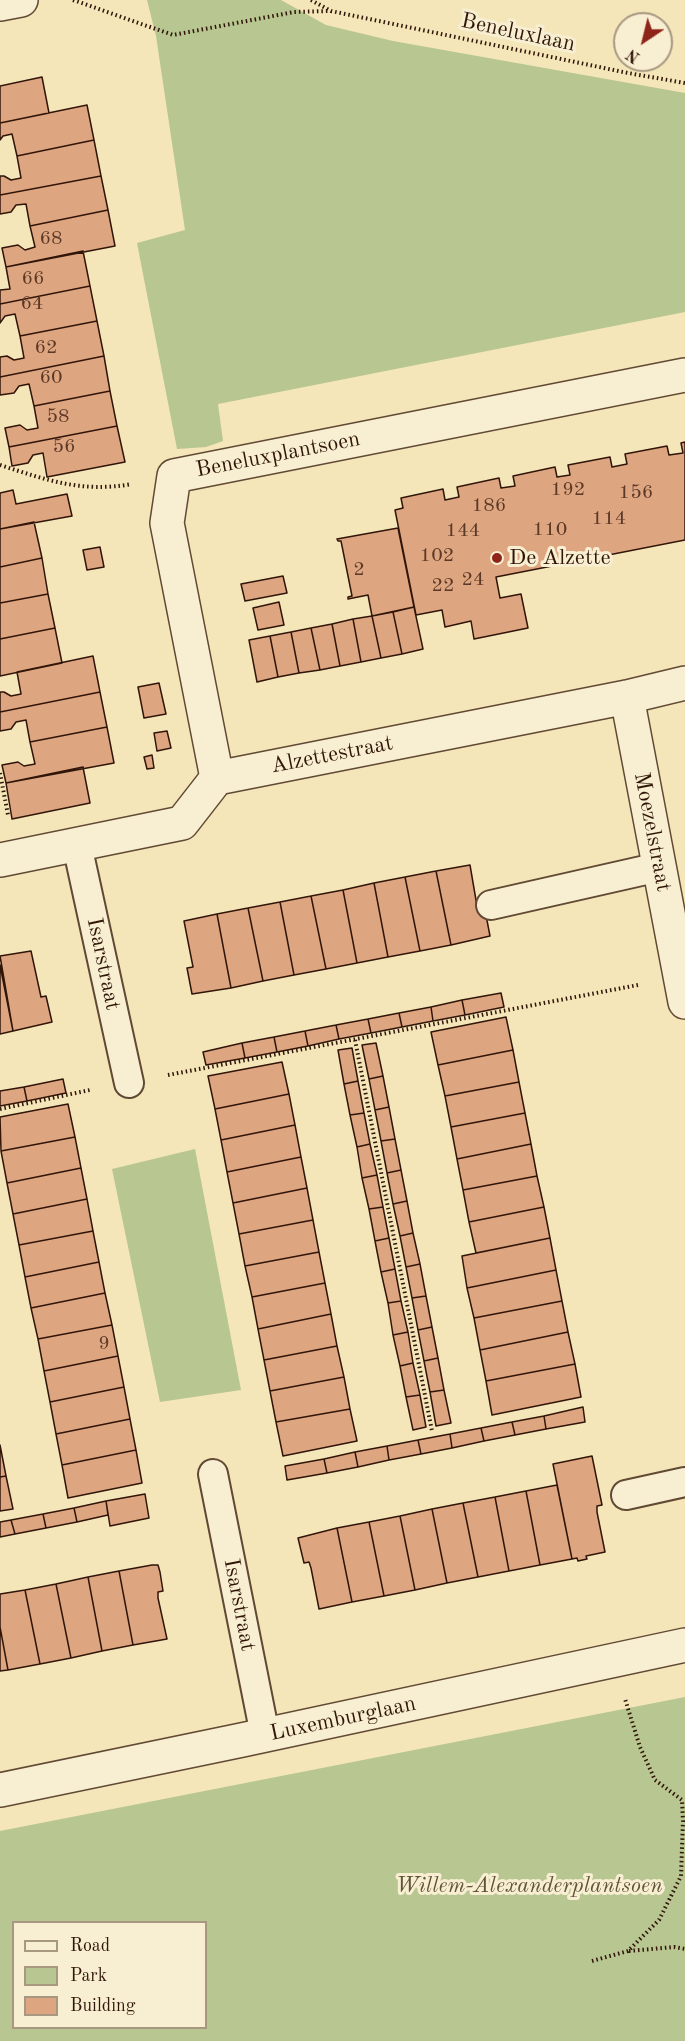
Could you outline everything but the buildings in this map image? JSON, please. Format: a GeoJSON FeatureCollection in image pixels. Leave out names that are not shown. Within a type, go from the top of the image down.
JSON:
{"type":"FeatureCollection","features":[{"type":"Feature","properties":{"kind":"street"},"geometry":{"type":"LineString","coordinates":[[0,4],[21,0]]}},
{"type":"Feature","properties":{"kind":"street","name":"Beneluxplantsoen"},"geometry":{"type":"LineString","coordinates":[[218,778],[166,523],[174,476],[685,375]]}},
{"type":"Feature","properties":{"kind":"street","name":"Alzettestraat"},"geometry":{"type":"LineString","coordinates":[[218,778],[627,698],[685,683]]}},
{"type":"Feature","properties":{"kind":"street","name":"Moezelstraat"},"geometry":{"type":"LineString","coordinates":[[627,698],[683,989]]}},
{"type":"Feature","properties":{"kind":"street"},"geometry":{"type":"LineString","coordinates":[[0,860],[182,822],[218,778]]}},
{"type":"Feature","properties":{"kind":"street","name":"Luxemburglaan"},"geometry":{"type":"LineString","coordinates":[[0,1790],[685,1645]]}},
{"type":"Feature","properties":{"kind":"lane","name":"Isarstraat"},"geometry":{"type":"LineString","coordinates":[[77,844],[129,1083]]}},
{"type":"Feature","properties":{"kind":"lane"},"geometry":{"type":"LineString","coordinates":[[492,905],[659,867]]}},
{"type":"Feature","properties":{"kind":"lane","name":"Isarstraat"},"geometry":{"type":"LineString","coordinates":[[213,1474],[265,1735]]}},
{"type":"Feature","properties":{"kind":"lane"},"geometry":{"type":"LineString","coordinates":[[626,1495],[685,1482]]}},
{"type":"Feature","properties":{"kind":"path"},"geometry":{"type":"LineString","coordinates":[[73,0],[173,35],[294,12],[331,11]]}},
{"type":"Feature","properties":{"kind":"path","name":"Beneluxlaan"},"geometry":{"type":"LineString","coordinates":[[311,0],[331,11],[628,74],[685,83]]}},
{"type":"Feature","properties":{"kind":"path"},"geometry":{"type":"LineString","coordinates":[[0,465],[62,484],[108,488],[174,476]]}},
{"type":"Feature","properties":{"kind":"path"},"geometry":{"type":"LineString","coordinates":[[0,1109],[355,1040],[683,989]]}},
{"type":"Feature","properties":{"kind":"path"},"geometry":{"type":"LineString","coordinates":[[355,1040],[432,1431]]}},
{"type":"Feature","properties":{"kind":"path"},"geometry":{"type":"LineString","coordinates":[[618,1660],[626,1708],[655,1780],[683,1801],[681,1876],[659,1920],[628,1951]]}},
{"type":"Feature","properties":{"kind":"path"},"geometry":{"type":"LineString","coordinates":[[592,1961],[628,1951],[674,1947],[685,1949]]}},
{"type":"Feature","properties":{"kind":"green space"},"geometry":{"type":"Polygon","coordinates":[[[147,0],[281,0],[326,25],[393,41],[685,93],[685,312],[218,404],[223,441],[206,447],[177,449],[137,243],[185,230],[156,36],[147,0]]]}},
{"type":"Feature","properties":{"kind":"green space"},"geometry":{"type":"Polygon","coordinates":[[[195,1149],[241,1390],[160,1402],[112,1169],[195,1149]]]}},
{"type":"Feature","properties":{"kind":"green space","name":"Willem-Alexanderplantsoen"},"geometry":{"type":"Polygon","coordinates":[[[685,1697],[685,2041],[0,2041],[0,1831],[685,1697]]]}},
{"type":"Feature","properties":{"kind":"place","name":"De Alzette"},"geometry":{"type":"Point","coordinates":[497,558]}}]}
